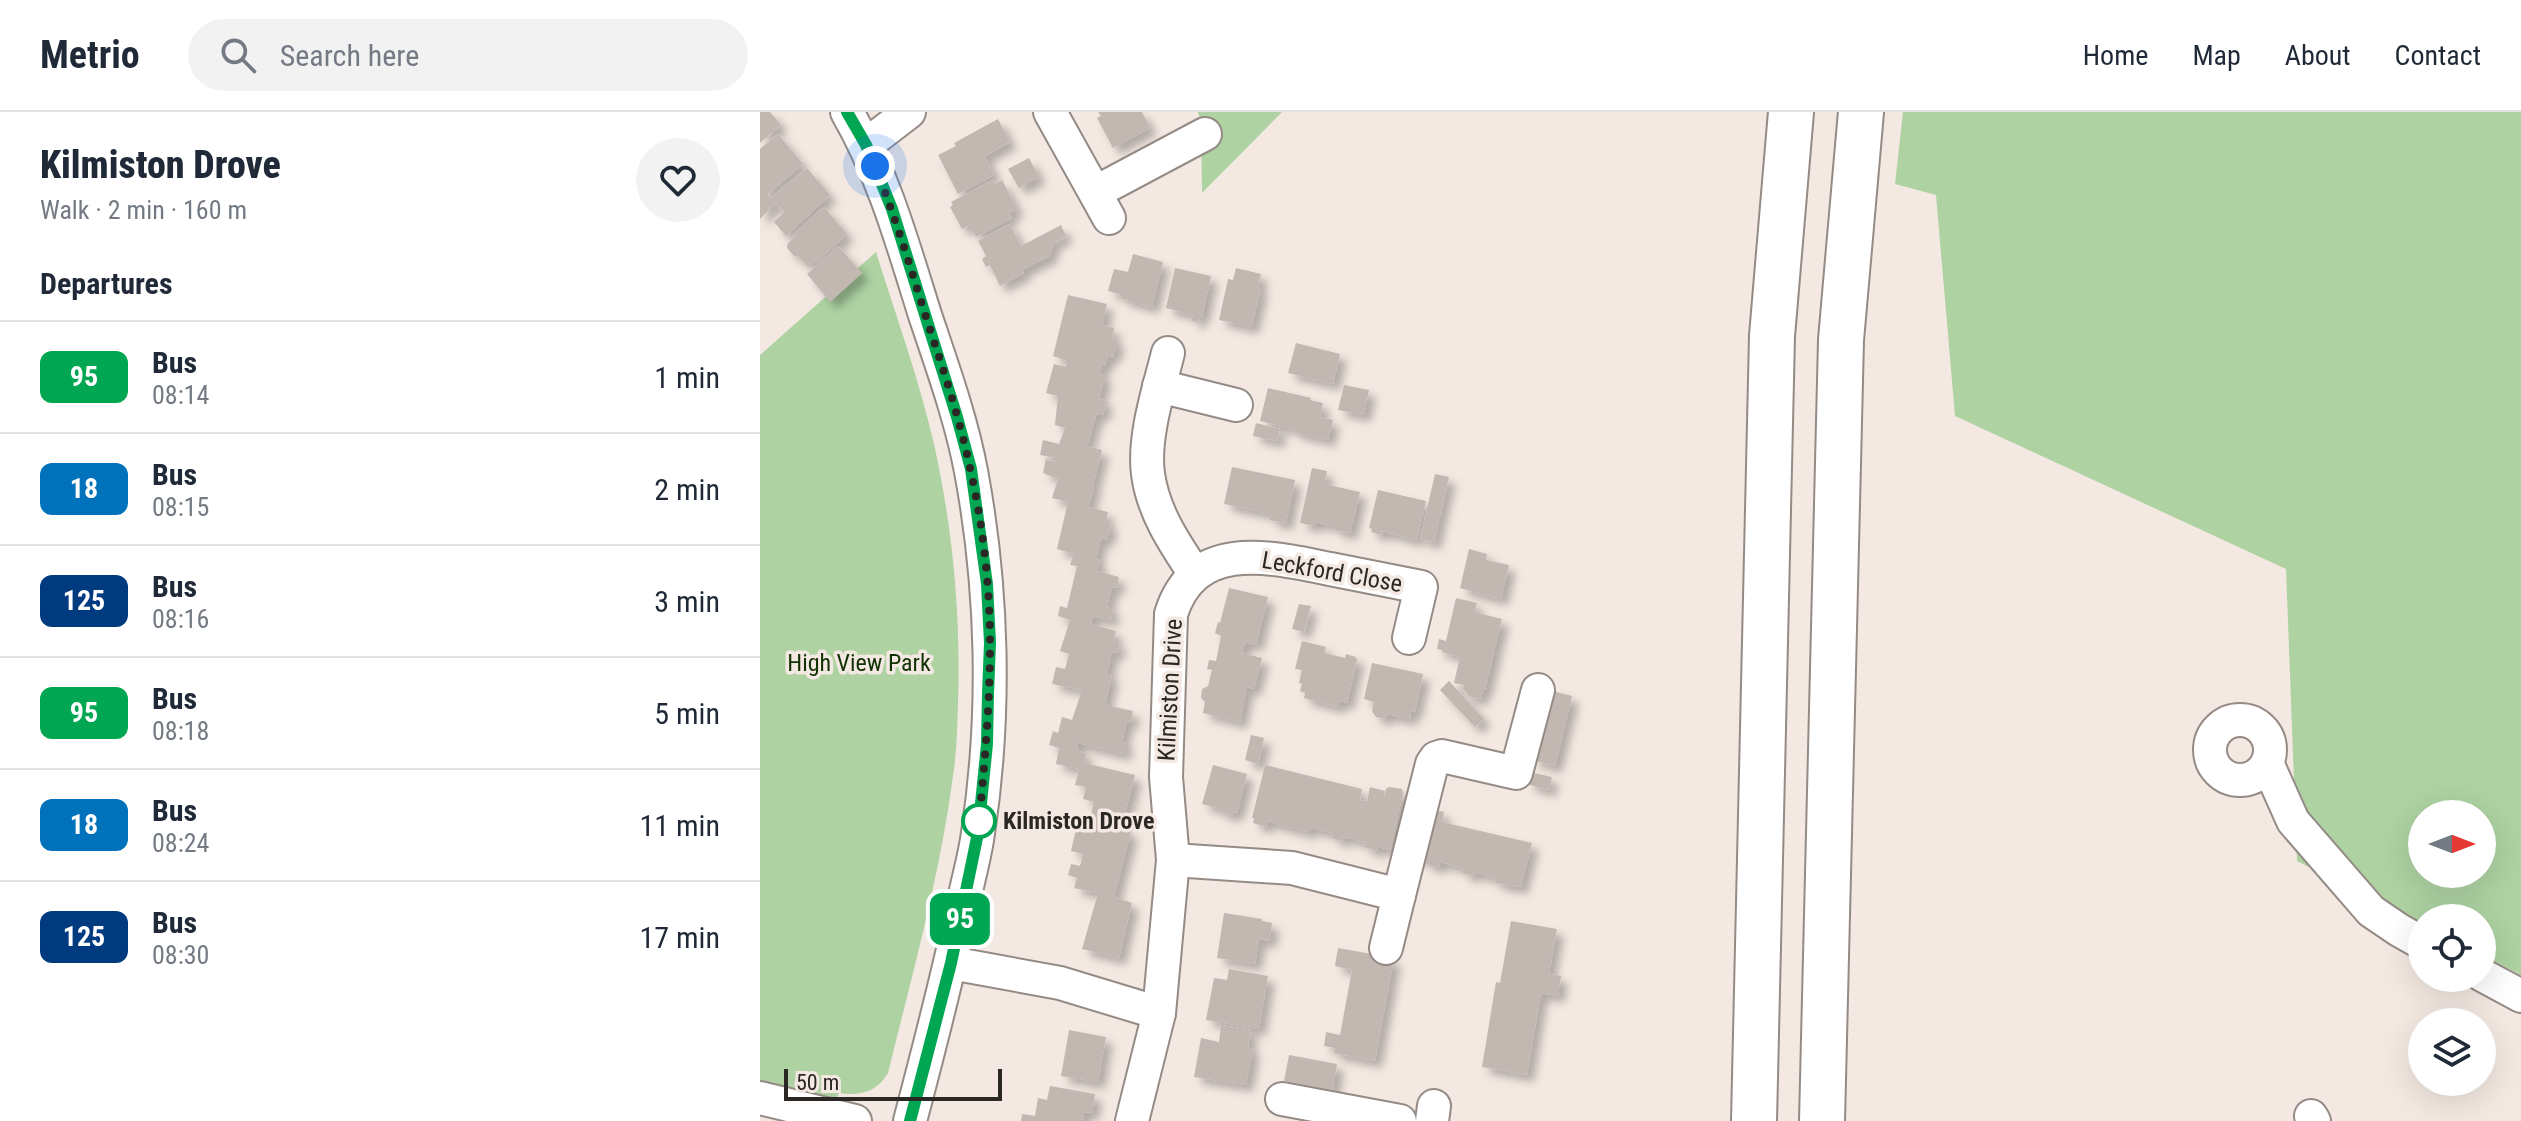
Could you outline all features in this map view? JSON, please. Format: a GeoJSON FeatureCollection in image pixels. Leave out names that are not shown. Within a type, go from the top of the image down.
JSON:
{"type":"FeatureCollection","features":[{"type":"Feature","properties":{"kind":"highway"},"geometry":{"type":"LineString","coordinates":[[1754,1121],[1772,336],[1791,112]]}},
{"type":"Feature","properties":{"kind":"highway"},"geometry":{"type":"LineString","coordinates":[[1822,1121],[1841,340],[1861,112]]}},
{"type":"Feature","properties":{"kind":"street"},"geometry":{"type":"LineString","coordinates":[[847,112],[866,145],[892,209],[957,417],[971,469],[987,584],[990,643],[987,744],[978,833],[951,963],[910,1121]]}},
{"type":"Feature","properties":{"kind":"street"},"geometry":{"type":"LineString","coordinates":[[866,145],[909,112]]}},
{"type":"Feature","properties":{"kind":"street"},"geometry":{"type":"LineString","coordinates":[[1050,112],[1103,205],[1205,134]]}},
{"type":"Feature","properties":{"kind":"street"},"geometry":{"type":"LineString","coordinates":[[1168,353],[1147,448],[1148,474],[1155,502],[1170,535],[1195,574]]}},
{"type":"Feature","properties":{"kind":"street"},"geometry":{"type":"LineString","coordinates":[[1159,386],[1236,405]]}},
{"type":"Feature","properties":{"kind":"street","name":"Leckford Close"},"geometry":{"type":"LineString","coordinates":[[1195,574],[1224,560],[1240,557],[1280,559],[1421,587],[1409,638]]}},
{"type":"Feature","properties":{"kind":"street","name":"Kilmiston Drive"},"geometry":{"type":"LineString","coordinates":[[1132,1121],[1159,1013],[1173,860],[1166,777],[1171,614],[1175,600],[1195,574]]}},
{"type":"Feature","properties":{"kind":"street"},"geometry":{"type":"LineString","coordinates":[[1386,948],[1432,764],[1442,756],[1516,773],[1538,690]]}},
{"type":"Feature","properties":{"kind":"street"},"geometry":{"type":"LineString","coordinates":[[2268,765],[2293,821],[2371,911],[2408,935]]}},
{"type":"Feature","properties":{"kind":"street"},"geometry":{"type":"LineString","coordinates":[[1173,860],[1292,868],[1399,895]]}},
{"type":"Feature","properties":{"kind":"street"},"geometry":{"type":"LineString","coordinates":[[951,963],[1060,983],[1159,1013]]}},
{"type":"Feature","properties":{"kind":"street"},"geometry":{"type":"LineString","coordinates":[[2496,983],[2521,996]]}},
{"type":"Feature","properties":{"kind":"street"},"geometry":{"type":"LineString","coordinates":[[760,1098],[855,1121]]}},
{"type":"Feature","properties":{"kind":"street"},"geometry":{"type":"LineString","coordinates":[[1282,1099],[1400,1121]]}},
{"type":"Feature","properties":{"kind":"green space"},"geometry":{"type":"Polygon","coordinates":[[[1198,112],[1282,112],[1202,193],[1201,123],[1198,112]]]}},
{"type":"Feature","properties":{"kind":"green space"},"geometry":{"type":"Polygon","coordinates":[[[1903,112],[2521,112],[2521,975],[2496,962],[2496,904],[2408,904],[2408,918],[2297,861],[2286,569],[1955,416],[1936,195],[1895,184],[1903,112]]]}},
{"type":"Feature","properties":{"kind":"green space","name":"High View Park"},"geometry":{"type":"Polygon","coordinates":[[[876,252],[921,396],[946,509],[957,605],[957,740],[941,851],[888,1073],[873,1088],[861,1093],[839,1093],[836,1099],[760,1081],[760,355],[876,252]]]}},
{"type":"Feature","properties":{"kind":"building"},"geometry":{"type":"Polygon","coordinates":[[[760,112],[770,112],[781,125],[760,143],[760,112]]]}},
{"type":"Feature","properties":{"kind":"building"},"geometry":{"type":"Polygon","coordinates":[[[1098,112],[1142,112],[1150,128],[1113,148],[1097,118],[1101,116],[1098,112]]]}},
{"type":"Feature","properties":{"kind":"building"},"geometry":{"type":"Polygon","coordinates":[[[998,119],[1010,142],[985,156],[994,175],[958,194],[938,155],[998,119]]]}},
{"type":"Feature","properties":{"kind":"building"},"geometry":{"type":"Polygon","coordinates":[[[778,134],[803,164],[768,194],[771,198],[807,168],[830,195],[786,236],[774,222],[784,212],[776,203],[760,219],[760,149],[778,134]]]}},
{"type":"Feature","properties":{"kind":"building"},"geometry":{"type":"Polygon","coordinates":[[[1029,158],[1039,177],[1019,188],[1008,169],[1029,158]]]}},
{"type":"Feature","properties":{"kind":"building"},"geometry":{"type":"Polygon","coordinates":[[[993,180],[995,184],[1002,180],[1017,209],[1009,213],[1012,218],[976,237],[970,225],[962,229],[950,207],[953,205],[951,202],[993,180]]]}},
{"type":"Feature","properties":{"kind":"building"},"geometry":{"type":"Polygon","coordinates":[[[824,207],[847,234],[808,267],[787,248],[788,243],[824,207]]]}},
{"type":"Feature","properties":{"kind":"building"},"geometry":{"type":"Polygon","coordinates":[[[1010,224],[1021,246],[1061,225],[1066,236],[1053,243],[1050,256],[1022,270],[1024,273],[1000,286],[990,265],[986,267],[982,259],[986,256],[978,241],[1010,224]]]}},
{"type":"Feature","properties":{"kind":"building"},"geometry":{"type":"Polygon","coordinates":[[[838,246],[862,273],[830,302],[807,274],[838,246]]]}},
{"type":"Feature","properties":{"kind":"building"},"geometry":{"type":"Polygon","coordinates":[[[1133,254],[1163,262],[1152,307],[1122,299],[1122,295],[1108,291],[1114,269],[1128,272],[1133,254]]]}},
{"type":"Feature","properties":{"kind":"building"},"geometry":{"type":"Polygon","coordinates":[[[1175,268],[1211,276],[1202,317],[1199,316],[1198,322],[1191,321],[1193,315],[1166,308],[1175,268]]]}},
{"type":"Feature","properties":{"kind":"building"},"geometry":{"type":"Polygon","coordinates":[[[1236,268],[1261,274],[1252,327],[1219,320],[1228,279],[1233,280],[1236,268]]]}},
{"type":"Feature","properties":{"kind":"building"},"geometry":{"type":"Polygon","coordinates":[[[1068,295],[1107,304],[1102,325],[1114,328],[1112,339],[1118,341],[1113,357],[1108,355],[1099,373],[1105,376],[1099,399],[1106,401],[1103,415],[1097,413],[1087,446],[1102,450],[1093,486],[1090,485],[1094,488],[1088,507],[1108,512],[1105,523],[1111,524],[1107,540],[1101,538],[1096,559],[1100,560],[1097,571],[1119,577],[1117,588],[1112,587],[1107,607],[1113,609],[1111,620],[1093,616],[1091,624],[1116,631],[1113,642],[1120,643],[1117,653],[1112,652],[1107,674],[1112,674],[1105,705],[1133,711],[1122,742],[1126,743],[1124,754],[1078,743],[1077,751],[1086,753],[1084,763],[1135,775],[1121,829],[1131,831],[1114,897],[1132,903],[1119,958],[1082,949],[1098,893],[1074,888],[1077,878],[1068,875],[1071,864],[1080,866],[1083,854],[1071,851],[1076,829],[1084,831],[1094,802],[1083,799],[1086,787],[1075,785],[1079,769],[1056,764],[1059,748],[1049,745],[1053,731],[1058,733],[1062,717],[1072,720],[1082,690],[1052,684],[1056,667],[1065,669],[1069,654],[1060,651],[1070,620],[1058,616],[1060,606],[1067,608],[1077,566],[1070,565],[1074,554],[1057,549],[1068,502],[1052,498],[1058,479],[1043,473],[1046,459],[1056,462],[1056,458],[1040,455],[1043,440],[1059,444],[1065,428],[1055,425],[1058,396],[1046,393],[1054,364],[1066,367],[1067,361],[1053,356],[1068,295]]]}},
{"type":"Feature","properties":{"kind":"building"},"geometry":{"type":"Polygon","coordinates":[[[1296,343],[1340,354],[1333,384],[1288,373],[1296,343]]]}},
{"type":"Feature","properties":{"kind":"building"},"geometry":{"type":"Polygon","coordinates":[[[1344,385],[1369,390],[1364,415],[1338,410],[1344,385]]]}},
{"type":"Feature","properties":{"kind":"building"},"geometry":{"type":"Polygon","coordinates":[[[1268,388],[1323,403],[1320,417],[1333,420],[1328,440],[1260,421],[1268,388]]]}},
{"type":"Feature","properties":{"kind":"building"},"geometry":{"type":"Polygon","coordinates":[[[1256,423],[1280,429],[1277,441],[1253,436],[1256,423]]]}},
{"type":"Feature","properties":{"kind":"building"},"geometry":{"type":"Polygon","coordinates":[[[1232,467],[1295,480],[1286,523],[1270,520],[1271,514],[1224,504],[1232,467]]]}},
{"type":"Feature","properties":{"kind":"building"},"geometry":{"type":"Polygon","coordinates":[[[1312,468],[1327,471],[1324,484],[1360,492],[1350,533],[1335,530],[1336,526],[1300,523],[1312,468]]]}},
{"type":"Feature","properties":{"kind":"building"},"geometry":{"type":"Polygon","coordinates":[[[1435,474],[1449,477],[1434,542],[1420,539],[1435,474]]]}},
{"type":"Feature","properties":{"kind":"building"},"geometry":{"type":"Polygon","coordinates":[[[1378,490],[1426,501],[1417,540],[1382,531],[1381,535],[1371,532],[1369,528],[1378,490]]]}},
{"type":"Feature","properties":{"kind":"building"},"geometry":{"type":"Polygon","coordinates":[[[1469,549],[1487,554],[1486,560],[1509,565],[1501,599],[1460,588],[1469,549]]]}},
{"type":"Feature","properties":{"kind":"building"},"geometry":{"type":"Polygon","coordinates":[[[1229,588],[1268,597],[1256,645],[1245,642],[1242,653],[1262,658],[1254,689],[1247,687],[1240,722],[1203,713],[1205,702],[1201,698],[1212,670],[1207,669],[1209,660],[1216,661],[1221,636],[1215,633],[1229,588]]]}},
{"type":"Feature","properties":{"kind":"building"},"geometry":{"type":"Polygon","coordinates":[[[1456,598],[1477,603],[1474,612],[1502,619],[1481,699],[1470,697],[1463,689],[1464,685],[1454,683],[1460,657],[1437,649],[1439,639],[1446,641],[1456,598]]]}},
{"type":"Feature","properties":{"kind":"building"},"geometry":{"type":"Polygon","coordinates":[[[1299,604],[1311,606],[1304,632],[1292,629],[1299,604]]]}},
{"type":"Feature","properties":{"kind":"building"},"geometry":{"type":"Polygon","coordinates":[[[1302,641],[1326,647],[1324,653],[1356,657],[1347,703],[1339,701],[1338,707],[1304,698],[1305,693],[1300,691],[1302,684],[1299,683],[1302,670],[1295,669],[1302,641]]]}},
{"type":"Feature","properties":{"kind":"building"},"geometry":{"type":"Polygon","coordinates":[[[1372,663],[1423,674],[1415,712],[1411,711],[1410,719],[1387,714],[1385,719],[1376,717],[1372,711],[1374,702],[1364,699],[1372,663]]]}},
{"type":"Feature","properties":{"kind":"building"},"geometry":{"type":"Polygon","coordinates":[[[1449,681],[1484,719],[1475,727],[1440,690],[1449,681]]]}},
{"type":"Feature","properties":{"kind":"building"},"geometry":{"type":"Polygon","coordinates":[[[1549,690],[1572,696],[1555,766],[1532,760],[1549,690]]]}},
{"type":"Feature","properties":{"kind":"building"},"geometry":{"type":"Polygon","coordinates":[[[1251,735],[1264,738],[1258,764],[1245,760],[1251,735]]]}},
{"type":"Feature","properties":{"kind":"building"},"geometry":{"type":"Polygon","coordinates":[[[1213,765],[1247,774],[1237,813],[1233,815],[1202,804],[1213,765]]]}},
{"type":"Feature","properties":{"kind":"building"},"geometry":{"type":"Polygon","coordinates":[[[1265,765],[1362,789],[1360,800],[1367,801],[1370,787],[1385,791],[1383,804],[1386,789],[1402,789],[1390,850],[1378,847],[1377,851],[1364,847],[1365,842],[1343,837],[1342,841],[1332,838],[1333,833],[1311,828],[1307,832],[1267,821],[1266,827],[1253,823],[1265,765]]]}},
{"type":"Feature","properties":{"kind":"building"},"geometry":{"type":"Polygon","coordinates":[[[1530,772],[1552,777],[1549,790],[1527,784],[1530,772]]]}},
{"type":"Feature","properties":{"kind":"building"},"geometry":{"type":"Polygon","coordinates":[[[1422,807],[1444,812],[1442,822],[1532,843],[1521,887],[1495,883],[1496,878],[1474,872],[1473,876],[1462,873],[1463,868],[1440,862],[1439,867],[1426,864],[1427,860],[1410,856],[1422,807]]]}},
{"type":"Feature","properties":{"kind":"building"},"geometry":{"type":"Polygon","coordinates":[[[1224,913],[1272,923],[1270,941],[1259,939],[1255,964],[1217,958],[1224,913]]]}},
{"type":"Feature","properties":{"kind":"building"},"geometry":{"type":"Polygon","coordinates":[[[1511,921],[1557,929],[1549,974],[1561,976],[1558,996],[1541,993],[1527,1075],[1482,1067],[1496,982],[1500,983],[1511,921]]]}},
{"type":"Feature","properties":{"kind":"building"},"geometry":{"type":"Polygon","coordinates":[[[1338,948],[1394,958],[1375,1061],[1334,1053],[1335,1048],[1324,1046],[1326,1032],[1340,1035],[1352,970],[1335,966],[1338,948]]]}},
{"type":"Feature","properties":{"kind":"building"},"geometry":{"type":"Polygon","coordinates":[[[1229,969],[1268,976],[1259,1029],[1206,1020],[1214,978],[1227,980],[1229,969]]]}},
{"type":"Feature","properties":{"kind":"building"},"geometry":{"type":"Polygon","coordinates":[[[1221,1025],[1251,1030],[1248,1048],[1253,1048],[1246,1085],[1194,1077],[1201,1038],[1219,1042],[1221,1025]]]}},
{"type":"Feature","properties":{"kind":"building"},"geometry":{"type":"Polygon","coordinates":[[[1069,1030],[1106,1037],[1098,1082],[1061,1076],[1069,1030]]]}},
{"type":"Feature","properties":{"kind":"building"},"geometry":{"type":"Polygon","coordinates":[[[1289,1055],[1337,1064],[1333,1090],[1284,1081],[1289,1055]]]}},
{"type":"Feature","properties":{"kind":"building"},"geometry":{"type":"Polygon","coordinates":[[[1050,1086],[1095,1094],[1092,1113],[1084,1112],[1083,1121],[1021,1121],[1022,1114],[1035,1116],[1038,1098],[1047,1100],[1050,1086]]]}},
{"type":"Feature","properties":{"kind":"bus line","name":"95"},"geometry":{"type":"LineString","coordinates":[[847,112],[866,145],[892,209],[957,417],[971,469],[987,584],[990,643],[987,744],[978,833],[951,963],[910,1121]]}},
{"type":"Feature","properties":{"kind":"place","name":"Kilmiston Drove"},"geometry":{"type":"Point","coordinates":[979,821]}},
{"type":"Feature","properties":{"kind":"route"},"geometry":{"type":"LineString","coordinates":[[875,166],[892,209],[971,469],[987,584],[990,643],[987,744],[978,833],[979,821]]}}]}
